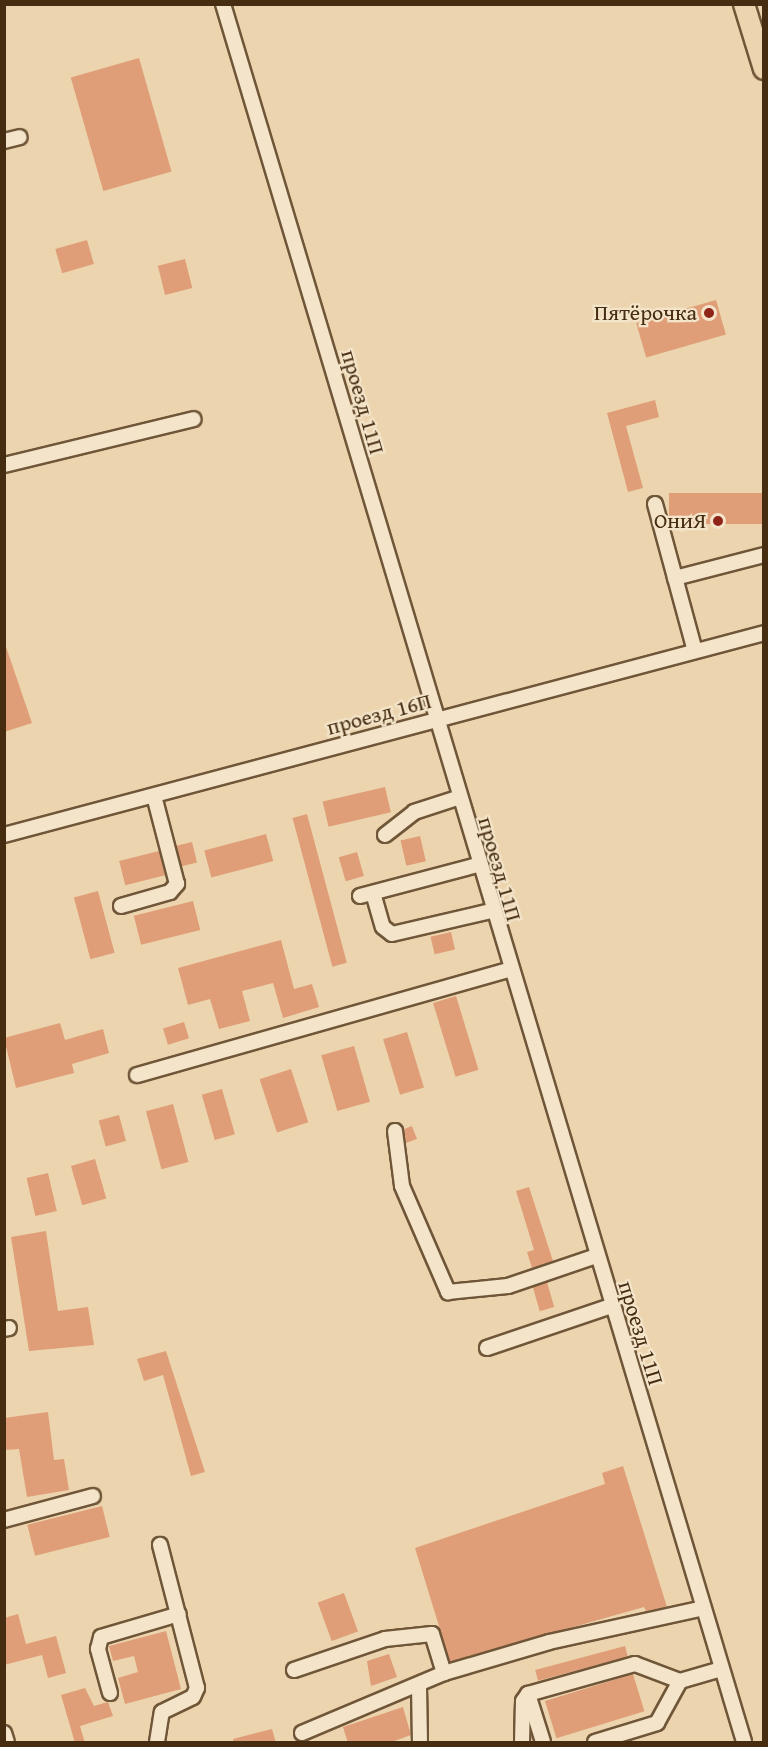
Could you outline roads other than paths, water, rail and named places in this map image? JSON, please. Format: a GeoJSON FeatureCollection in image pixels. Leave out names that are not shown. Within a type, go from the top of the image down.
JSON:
{"type":"FeatureCollection","features":[{"type":"Feature","properties":{"kind":"highway"},"geometry":{"type":"LineString","coordinates":[[744,4],[764,68]]}},
{"type":"Feature","properties":{"kind":"street","name":"проезд 11П"},"geometry":{"type":"LineString","coordinates":[[223,4],[508,970],[744,1743]]}},
{"type":"Feature","properties":{"kind":"street"},"geometry":{"type":"LineString","coordinates":[[754,4],[764,68]]}},
{"type":"Feature","properties":{"kind":"street"},"geometry":{"type":"LineString","coordinates":[[4,141],[20,137]]}},
{"type":"Feature","properties":{"kind":"street"},"geometry":{"type":"LineString","coordinates":[[4,465],[194,418]]}},
{"type":"Feature","properties":{"kind":"street"},"geometry":{"type":"LineString","coordinates":[[655,504],[695,651]]}},
{"type":"Feature","properties":{"kind":"street"},"geometry":{"type":"LineString","coordinates":[[675,579],[764,555]]}},
{"type":"Feature","properties":{"kind":"street","name":"проезд 16П"},"geometry":{"type":"LineString","coordinates":[[4,835],[764,633]]}},
{"type":"Feature","properties":{"kind":"street"},"geometry":{"type":"LineString","coordinates":[[121,906],[170,892],[177,884],[154,796]]}},
{"type":"Feature","properties":{"kind":"street"},"geometry":{"type":"LineString","coordinates":[[385,835],[414,812],[457,798]]}},
{"type":"Feature","properties":{"kind":"street"},"geometry":{"type":"LineString","coordinates":[[477,865],[366,895],[383,927],[392,934],[491,911]]}},
{"type":"Feature","properties":{"kind":"street"},"geometry":{"type":"LineString","coordinates":[[137,1075],[508,970]]}},
{"type":"Feature","properties":{"kind":"street"},"geometry":{"type":"LineString","coordinates":[[395,1131],[402,1186],[448,1292],[508,1286],[596,1256]]}},
{"type":"Feature","properties":{"kind":"street"},"geometry":{"type":"LineString","coordinates":[[487,1348],[611,1306]]}},
{"type":"Feature","properties":{"kind":"street"},"geometry":{"type":"LineString","coordinates":[[4,1520],[93,1496]]}},
{"type":"Feature","properties":{"kind":"street"},"geometry":{"type":"LineString","coordinates":[[158,1743],[162,1712],[193,1697],[197,1688],[160,1545]]}},
{"type":"Feature","properties":{"kind":"street"},"geometry":{"type":"LineString","coordinates":[[302,1733],[419,1686],[444,1673],[549,1642],[703,1608]]}},
{"type":"Feature","properties":{"kind":"street"},"geometry":{"type":"LineString","coordinates":[[110,1693],[98,1648],[101,1637],[179,1614]]}},
{"type":"Feature","properties":{"kind":"street"},"geometry":{"type":"LineString","coordinates":[[294,1670],[395,1636],[432,1634],[444,1673]]}},
{"type":"Feature","properties":{"kind":"street"},"geometry":{"type":"LineString","coordinates":[[522,1743],[523,1701],[528,1694],[634,1664],[680,1681],[721,1669]]}},
{"type":"Feature","properties":{"kind":"street"},"geometry":{"type":"LineString","coordinates":[[595,1743],[657,1723],[680,1681]]}},
{"type":"Feature","properties":{"kind":"street"},"geometry":{"type":"LineString","coordinates":[[419,1686],[420,1743]]}},
{"type":"Feature","properties":{"kind":"street"},"geometry":{"type":"LineString","coordinates":[[528,1694],[543,1743]]}},
{"type":"Feature","properties":{"kind":"street"},"geometry":{"type":"LineString","coordinates":[[4,1733],[7,1743]]}},
{"type":"Feature","properties":{"kind":"place","name":"Пятёрочка"},"geometry":{"type":"Point","coordinates":[709,313]}},
{"type":"Feature","properties":{"kind":"place","name":"ОниЯ"},"geometry":{"type":"Point","coordinates":[718,521]}}]}
